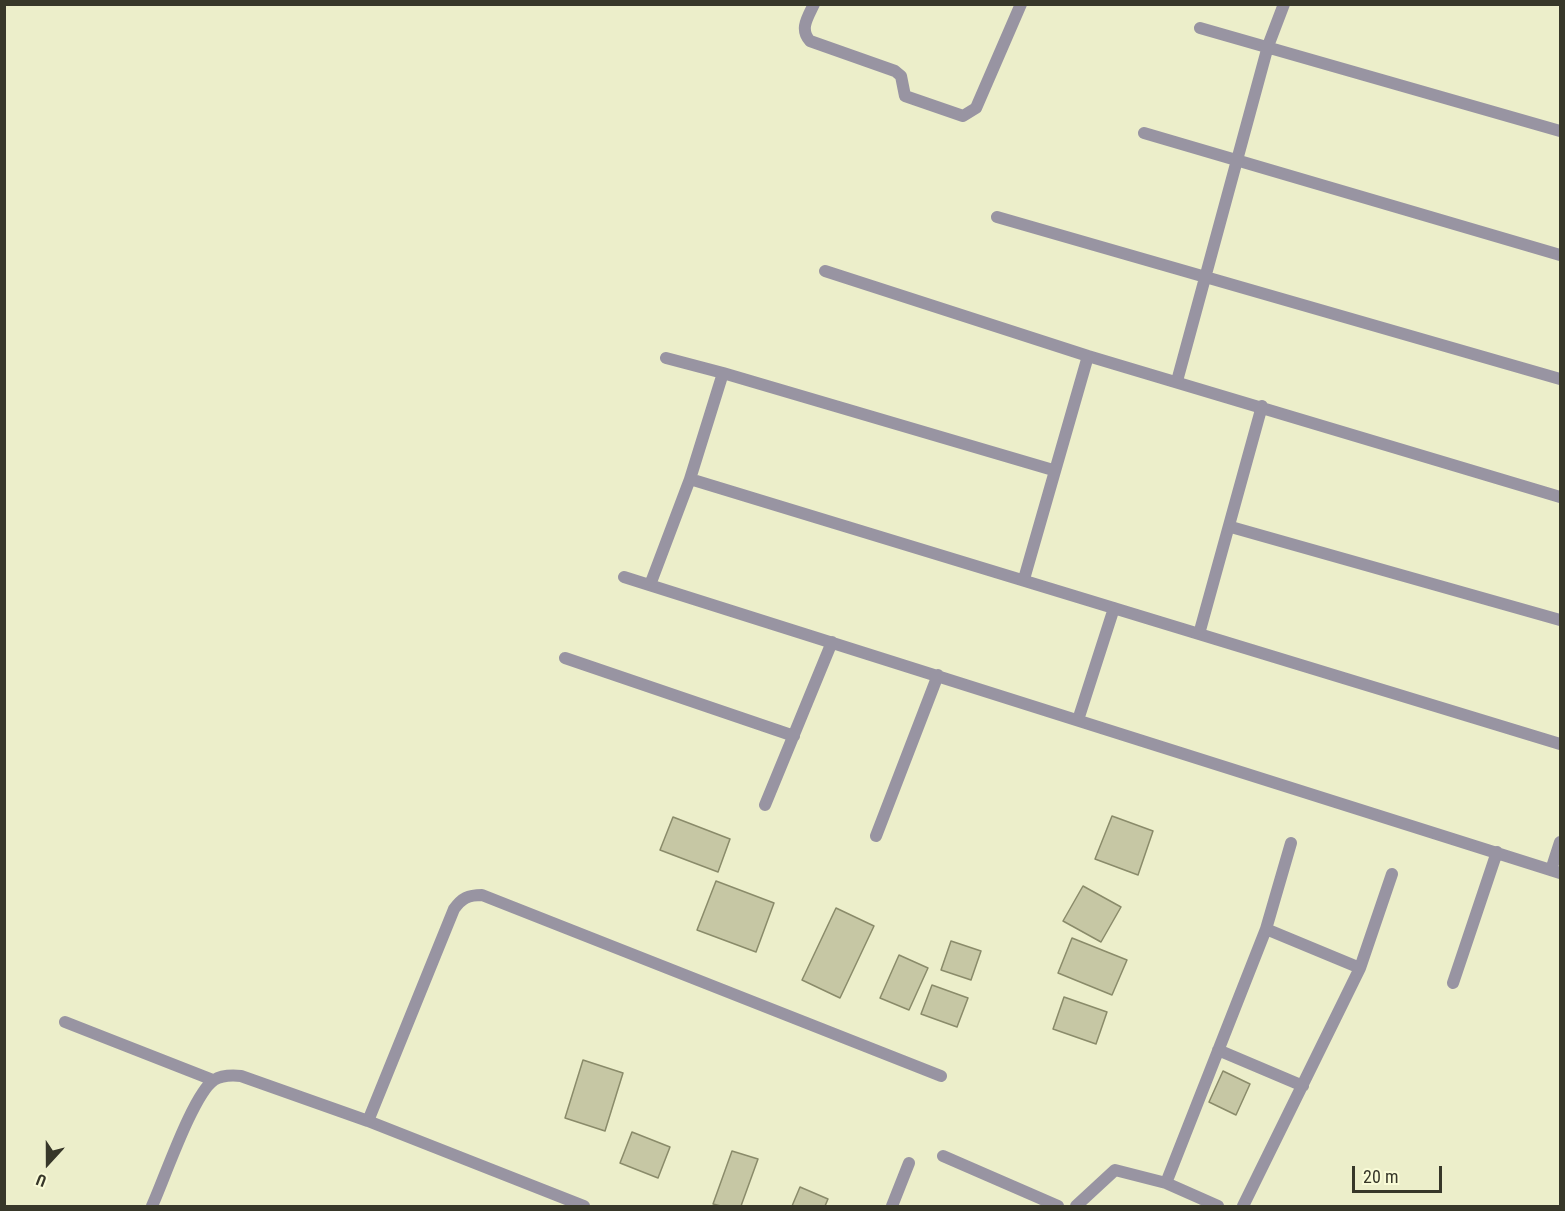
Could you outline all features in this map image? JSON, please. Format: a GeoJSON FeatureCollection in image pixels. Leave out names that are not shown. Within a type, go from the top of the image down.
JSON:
{"type":"FeatureCollection","features":[{"type":"Feature","properties":{"kind":"street"},"geometry":{"type":"LineString","coordinates":[[814,4],[804,29],[805,36],[810,41],[895,71],[901,76],[905,96],[963,116],[976,108],[1021,4]]}},
{"type":"Feature","properties":{"kind":"street"},"geometry":{"type":"LineString","coordinates":[[1177,381],[1268,46],[1284,4]]}},
{"type":"Feature","properties":{"kind":"street"},"geometry":{"type":"LineString","coordinates":[[1200,28],[1560,131]]}},
{"type":"Feature","properties":{"kind":"street"},"geometry":{"type":"LineString","coordinates":[[1144,133],[1560,255]]}},
{"type":"Feature","properties":{"kind":"street"},"geometry":{"type":"LineString","coordinates":[[997,217],[1560,379]]}},
{"type":"Feature","properties":{"kind":"street"},"geometry":{"type":"LineString","coordinates":[[825,271],[1088,356],[1262,406],[1560,497]]}},
{"type":"Feature","properties":{"kind":"street"},"geometry":{"type":"LineString","coordinates":[[1024,579],[1053,471],[1088,356]]}},
{"type":"Feature","properties":{"kind":"street"},"geometry":{"type":"LineString","coordinates":[[666,357],[1053,471]]}},
{"type":"Feature","properties":{"kind":"street"},"geometry":{"type":"LineString","coordinates":[[650,585],[690,478],[723,374]]}},
{"type":"Feature","properties":{"kind":"street"},"geometry":{"type":"LineString","coordinates":[[1199,634],[1231,527],[1262,406]]}},
{"type":"Feature","properties":{"kind":"street"},"geometry":{"type":"LineString","coordinates":[[690,478],[1560,744]]}},
{"type":"Feature","properties":{"kind":"street"},"geometry":{"type":"LineString","coordinates":[[1231,527],[1560,620]]}},
{"type":"Feature","properties":{"kind":"street"},"geometry":{"type":"LineString","coordinates":[[624,577],[1556,872],[1560,842]]}},
{"type":"Feature","properties":{"kind":"street"},"geometry":{"type":"LineString","coordinates":[[1078,720],[1114,608]]}},
{"type":"Feature","properties":{"kind":"street"},"geometry":{"type":"LineString","coordinates":[[765,806],[832,642]]}},
{"type":"Feature","properties":{"kind":"street"},"geometry":{"type":"LineString","coordinates":[[565,658],[794,736]]}},
{"type":"Feature","properties":{"kind":"street"},"geometry":{"type":"LineString","coordinates":[[876,836],[938,675]]}},
{"type":"Feature","properties":{"kind":"street"},"geometry":{"type":"LineString","coordinates":[[1166,1183],[1266,929],[1291,843]]}},
{"type":"Feature","properties":{"kind":"street"},"geometry":{"type":"LineString","coordinates":[[1453,983],[1497,852]]}},
{"type":"Feature","properties":{"kind":"street"},"geometry":{"type":"LineString","coordinates":[[1243,1206],[1360,968],[1392,874]]}},
{"type":"Feature","properties":{"kind":"street"},"geometry":{"type":"LineString","coordinates":[[368,1121],[454,909],[460,900],[470,895],[482,895],[941,1076]]}},
{"type":"Feature","properties":{"kind":"street"},"geometry":{"type":"LineString","coordinates":[[1266,929],[1360,968]]}},
{"type":"Feature","properties":{"kind":"street"},"geometry":{"type":"LineString","coordinates":[[65,1022],[213,1080]]}},
{"type":"Feature","properties":{"kind":"street"},"geometry":{"type":"LineString","coordinates":[[1218,1050],[1303,1086]]}},
{"type":"Feature","properties":{"kind":"street"},"geometry":{"type":"LineString","coordinates":[[152,1206],[200,1096],[213,1080],[227,1075],[241,1076],[368,1121],[584,1206]]}},
{"type":"Feature","properties":{"kind":"street"},"geometry":{"type":"LineString","coordinates":[[943,1156],[1058,1206]]}},
{"type":"Feature","properties":{"kind":"street"},"geometry":{"type":"LineString","coordinates":[[892,1206],[909,1163]]}},
{"type":"Feature","properties":{"kind":"street"},"geometry":{"type":"LineString","coordinates":[[1076,1206],[1115,1170],[1166,1183],[1218,1206]]}},
{"type":"Feature","properties":{"kind":"building"},"geometry":{"type":"Polygon","coordinates":[[[1112,816],[1153,831],[1138,875],[1095,859],[1112,816]]]}},
{"type":"Feature","properties":{"kind":"building"},"geometry":{"type":"Polygon","coordinates":[[[673,817],[730,839],[718,872],[660,850],[673,817]]]}},
{"type":"Feature","properties":{"kind":"building"},"geometry":{"type":"Polygon","coordinates":[[[716,881],[774,903],[756,952],[697,930],[716,881]]]}},
{"type":"Feature","properties":{"kind":"building"},"geometry":{"type":"Polygon","coordinates":[[[1083,886],[1121,907],[1101,942],[1063,921],[1083,886]]]}},
{"type":"Feature","properties":{"kind":"building"},"geometry":{"type":"Polygon","coordinates":[[[836,908],[874,926],[840,998],[802,980],[836,908]]]}},
{"type":"Feature","properties":{"kind":"building"},"geometry":{"type":"Polygon","coordinates":[[[1072,938],[1127,960],[1112,995],[1058,973],[1072,938]]]}},
{"type":"Feature","properties":{"kind":"building"},"geometry":{"type":"Polygon","coordinates":[[[951,941],[981,951],[971,980],[941,970],[951,941]]]}},
{"type":"Feature","properties":{"kind":"building"},"geometry":{"type":"Polygon","coordinates":[[[899,955],[928,968],[909,1010],[880,998],[899,955]]]}},
{"type":"Feature","properties":{"kind":"building"},"geometry":{"type":"Polygon","coordinates":[[[932,985],[968,998],[957,1027],[921,1014],[932,985]]]}},
{"type":"Feature","properties":{"kind":"building"},"geometry":{"type":"Polygon","coordinates":[[[1064,997],[1107,1012],[1096,1044],[1053,1029],[1064,997]]]}},
{"type":"Feature","properties":{"kind":"building"},"geometry":{"type":"Polygon","coordinates":[[[583,1060],[623,1073],[605,1131],[565,1118],[583,1060]]]}},
{"type":"Feature","properties":{"kind":"building"},"geometry":{"type":"Polygon","coordinates":[[[1223,1071],[1250,1084],[1236,1115],[1209,1102],[1223,1071]]]}},
{"type":"Feature","properties":{"kind":"building"},"geometry":{"type":"Polygon","coordinates":[[[632,1132],[670,1147],[658,1178],[620,1163],[632,1132]]]}},
{"type":"Feature","properties":{"kind":"building"},"geometry":{"type":"Polygon","coordinates":[[[732,1151],[758,1159],[741,1206],[713,1204],[732,1151]]]}},
{"type":"Feature","properties":{"kind":"building"},"geometry":{"type":"Polygon","coordinates":[[[800,1187],[828,1199],[825,1206],[792,1206],[800,1187]]]}}]}
